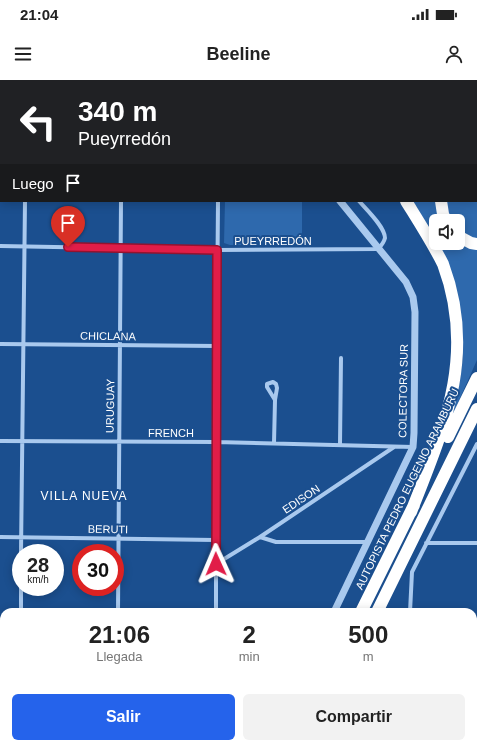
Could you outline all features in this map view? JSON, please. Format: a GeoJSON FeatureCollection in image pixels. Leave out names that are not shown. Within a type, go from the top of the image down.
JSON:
{"type":"FeatureCollection","features":[{"type":"Feature","properties":{"kind":"highway"},"geometry":{"type":"LineString","coordinates":[[407,202],[435,249],[450,283],[455,298],[461,342],[459,374],[452,404],[446,424],[411,512]]}},
{"type":"Feature","properties":{"kind":"highway"},"geometry":{"type":"LineString","coordinates":[[442,202],[443,214]]}},
{"type":"Feature","properties":{"kind":"highway"},"geometry":{"type":"LineString","coordinates":[[465,240],[477,244]]}},
{"type":"Feature","properties":{"kind":"highway","name":"AUTOPISTA PEDRO EUGENIO ARAMBURU"},"geometry":{"type":"LineString","coordinates":[[363,608],[477,378]]}},
{"type":"Feature","properties":{"kind":"highway"},"geometry":{"type":"LineString","coordinates":[[379,608],[477,409]]}},
{"type":"Feature","properties":{"kind":"street"},"geometry":{"type":"LineString","coordinates":[[21,544],[24,202]]}},
{"type":"Feature","properties":{"kind":"street","name":"URUGUAY"},"geometry":{"type":"LineString","coordinates":[[118,608],[121,202]]}},
{"type":"Feature","properties":{"kind":"street"},"geometry":{"type":"LineString","coordinates":[[216,608],[215,540],[218,202]]}},
{"type":"Feature","properties":{"kind":"street","name":"COLECTORA SUR"},"geometry":{"type":"LineString","coordinates":[[336,608],[413,447],[414,433],[415,312],[413,297],[406,282],[341,202]]}},
{"type":"Feature","properties":{"kind":"street"},"geometry":{"type":"LineString","coordinates":[[360,202],[384,233],[384,242],[378,249]]}},
{"type":"Feature","properties":{"kind":"street","name":"PUEYRREDÓN"},"geometry":{"type":"LineString","coordinates":[[0,246],[217,250],[378,249]]}},
{"type":"Feature","properties":{"kind":"street","name":"CHICLANA"},"geometry":{"type":"LineString","coordinates":[[0,344],[217,346]]}},
{"type":"Feature","properties":{"kind":"street"},"geometry":{"type":"LineString","coordinates":[[340,444],[341,358]]}},
{"type":"Feature","properties":{"kind":"street"},"geometry":{"type":"LineString","coordinates":[[274,443],[275,400]]}},
{"type":"Feature","properties":{"kind":"street","name":"FRENCH"},"geometry":{"type":"LineString","coordinates":[[0,441],[216,442],[413,447]]}},
{"type":"Feature","properties":{"kind":"street"},"geometry":{"type":"LineString","coordinates":[[410,608],[412,572],[477,445]]}},
{"type":"Feature","properties":{"kind":"street","name":"EDISON"},"geometry":{"type":"LineString","coordinates":[[216,564],[260,537],[394,447]]}},
{"type":"Feature","properties":{"kind":"street","name":"BERUTI"},"geometry":{"type":"LineString","coordinates":[[0,537],[215,540]]}},
{"type":"Feature","properties":{"kind":"street"},"geometry":{"type":"LineString","coordinates":[[260,537],[276,542],[367,542]]}},
{"type":"Feature","properties":{"kind":"street"},"geometry":{"type":"LineString","coordinates":[[426,543],[477,543]]}},
{"type":"Feature","properties":{"kind":"street"},"geometry":{"type":"LineString","coordinates":[[21,596],[21,608]]}},
{"type":"Feature","properties":{"kind":"shaded area"},"geometry":{"type":"Polygon","coordinates":[[[225,202],[302,202],[302,244],[230,245],[224,243],[225,202]]]}},
{"type":"Feature","properties":{"kind":"shaded area"},"geometry":{"type":"Polygon","coordinates":[[[409,202],[437,202],[440,214],[429,214],[429,245],[409,202]]]}},
{"type":"Feature","properties":{"kind":"shaded area"},"geometry":{"type":"Polygon","coordinates":[[[444,202],[477,202],[477,241],[465,235],[465,214],[448,214],[444,202]]]}},
{"type":"Feature","properties":{"kind":"shaded area"},"geometry":{"type":"Polygon","coordinates":[[[465,244],[477,248],[477,360],[451,416],[458,392],[463,359],[461,316],[431,250],[465,250],[465,244]]]}},
{"type":"Feature","properties":{"kind":"district","name":"VILLA NUEVA"},"geometry":{"type":"Point","coordinates":[84,496]}},
{"type":"Feature","properties":{"kind":"route"},"geometry":{"type":"LineString","coordinates":[[68,247],[217,250],[216,564]]}}]}
